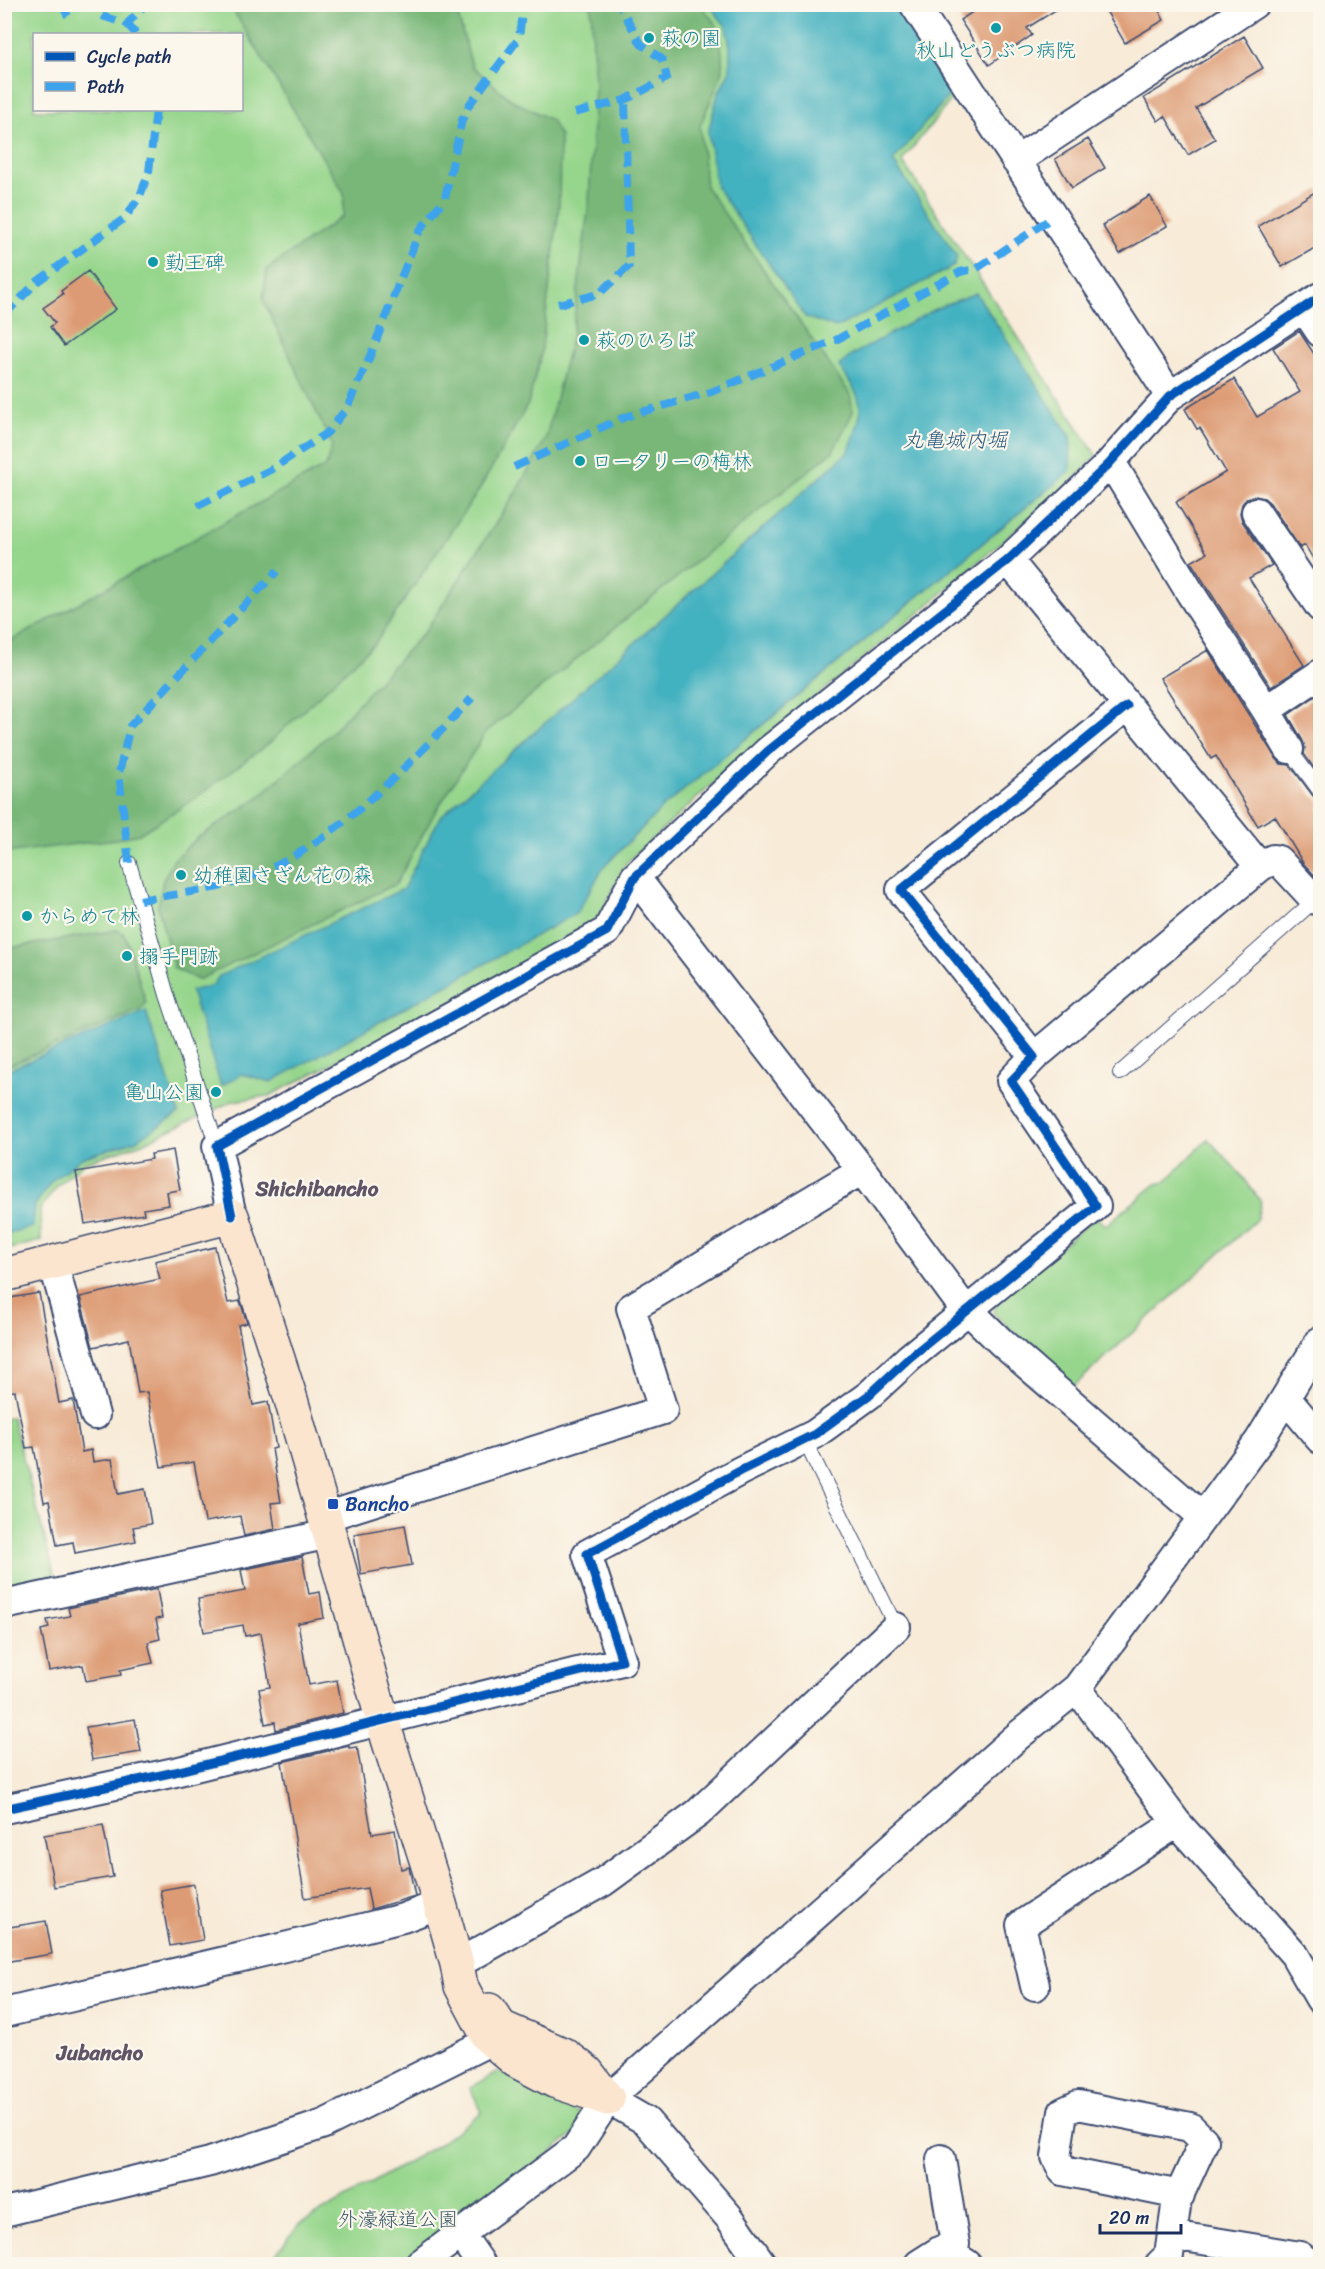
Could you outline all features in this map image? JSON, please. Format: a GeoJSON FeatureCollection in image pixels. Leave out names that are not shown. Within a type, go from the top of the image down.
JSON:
{"type":"FeatureCollection","features":[{"type":"Feature","properties":{"kind":"street"},"geometry":{"type":"LineString","coordinates":[[914,4],[1170,396]]}},
{"type":"Feature","properties":{"kind":"street"},"geometry":{"type":"LineString","coordinates":[[1016,161],[1254,4]]}},
{"type":"Feature","properties":{"kind":"street"},"geometry":{"type":"LineString","coordinates":[[500,2035],[501,2027],[457,1964],[383,1721],[290,1396],[232,1216],[217,1146],[607,931],[635,877],[768,751],[1008,560],[1111,462],[1170,396],[1312,303],[1320,332]]}},
{"type":"Feature","properties":{"kind":"street"},"geometry":{"type":"LineString","coordinates":[[1111,462],[1191,594],[1289,748]]}},
{"type":"Feature","properties":{"kind":"street"},"geometry":{"type":"LineString","coordinates":[[1256,512],[1320,608]]}},
{"type":"Feature","properties":{"kind":"street"},"geometry":{"type":"LineString","coordinates":[[1008,560],[1260,867]]}},
{"type":"Feature","properties":{"kind":"street"},"geometry":{"type":"LineString","coordinates":[[1266,710],[1320,674]]}},
{"type":"Feature","properties":{"kind":"street"},"geometry":{"type":"LineString","coordinates":[[1034,1057],[901,890],[1126,706]]}},
{"type":"Feature","properties":{"kind":"street"},"geometry":{"type":"LineString","coordinates":[[4,1809],[175,1772],[622,1661],[587,1554],[740,1471],[815,1434],[870,1395],[909,1358],[1096,1206],[1011,1081],[1034,1057],[1260,867],[1274,859],[1278,860],[1318,898]]}},
{"type":"Feature","properties":{"kind":"street"},"geometry":{"type":"LineString","coordinates":[[635,877],[862,1170],[957,1299],[1002,1343],[1203,1517]]}},
{"type":"Feature","properties":{"kind":"street"},"geometry":{"type":"LineString","coordinates":[[4,1605],[327,1526],[663,1410],[631,1308],[862,1170]]}},
{"type":"Feature","properties":{"kind":"street"},"geometry":{"type":"LineString","coordinates":[[4,1275],[232,1216]]}},
{"type":"Feature","properties":{"kind":"street"},"geometry":{"type":"LineString","coordinates":[[53,1262],[95,1415]]}},
{"type":"Feature","properties":{"kind":"street"},"geometry":{"type":"LineString","coordinates":[[420,2265],[576,2148],[608,2099],[1019,1735],[1077,1688],[1259,1441],[1320,1341]]}},
{"type":"Feature","properties":{"kind":"street"},"geometry":{"type":"LineString","coordinates":[[1286,1398],[1320,1439]]}},
{"type":"Feature","properties":{"kind":"street"},"geometry":{"type":"LineString","coordinates":[[457,1964],[603,1882],[698,1813],[896,1627]]}},
{"type":"Feature","properties":{"kind":"street"},"geometry":{"type":"LineString","coordinates":[[1077,1688],[1177,1823],[1294,1954],[1320,1999]]}},
{"type":"Feature","properties":{"kind":"street"},"geometry":{"type":"LineString","coordinates":[[1035,1986],[1022,1925],[1177,1823]]}},
{"type":"Feature","properties":{"kind":"street"},"geometry":{"type":"LineString","coordinates":[[4,2013],[403,1918],[440,1904]]}},
{"type":"Feature","properties":{"kind":"street"},"geometry":{"type":"LineString","coordinates":[[4,2212],[210,2162],[324,2124],[500,2035],[565,2055],[587,2072],[608,2099],[646,2121],[729,2217],[762,2265]]}},
{"type":"Feature","properties":{"kind":"street"},"geometry":{"type":"LineString","coordinates":[[1160,2265],[1169,2255],[1179,2195],[1204,2140],[1190,2127],[1078,2105],[1063,2112],[1056,2157],[1063,2171],[1179,2195]]}},
{"type":"Feature","properties":{"kind":"street"},"geometry":{"type":"LineString","coordinates":[[940,2159],[960,2260]]}},
{"type":"Feature","properties":{"kind":"street"},"geometry":{"type":"LineString","coordinates":[[461,2235],[481,2265]]}},
{"type":"Feature","properties":{"kind":"street"},"geometry":{"type":"LineString","coordinates":[[1172,2235],[1300,2256],[1310,2265]]}},
{"type":"Feature","properties":{"kind":"street"},"geometry":{"type":"LineString","coordinates":[[919,2265],[941,2250],[960,2260]]}},
{"type":"Feature","properties":{"kind":"lane"},"geometry":{"type":"LineString","coordinates":[[1289,748],[1320,791]]}},
{"type":"Feature","properties":{"kind":"lane"},"geometry":{"type":"LineString","coordinates":[[129,863],[167,995],[217,1146]]}},
{"type":"Feature","properties":{"kind":"lane"},"geometry":{"type":"LineString","coordinates":[[1120,1073],[1318,898]]}},
{"type":"Feature","properties":{"kind":"lane"},"geometry":{"type":"LineString","coordinates":[[804,1439],[896,1627]]}},
{"type":"Feature","properties":{"kind":"green space"},"geometry":{"type":"Polygon","coordinates":[[[5,5],[902,5],[959,90],[902,161],[1096,455],[1079,475],[926,607],[749,751],[626,863],[600,916],[581,934],[416,1024],[269,1096],[233,1101],[140,1144],[85,1162],[58,1185],[40,1209],[41,1241],[5,1250],[5,5]]]}},
{"type":"Feature","properties":{"kind":"green space"},"geometry":{"type":"Polygon","coordinates":[[[230,5],[455,5],[472,66],[510,99],[551,120],[560,137],[559,206],[541,354],[528,404],[479,490],[376,642],[268,744],[190,802],[139,834],[5,853],[5,644],[326,466],[332,445],[263,300],[267,269],[343,216],[344,193],[230,5]]]}},
{"type":"Feature","properties":{"kind":"green space"},"geometry":{"type":"Polygon","coordinates":[[[591,5],[701,5],[720,30],[723,71],[700,126],[706,187],[850,394],[853,412],[833,451],[486,732],[434,814],[396,884],[198,980],[174,968],[158,907],[163,880],[173,861],[196,839],[255,800],[331,733],[426,630],[516,492],[546,438],[572,335],[589,203],[595,85],[591,5]]]}},
{"type":"Feature","properties":{"kind":"green space"},"geometry":{"type":"Polygon","coordinates":[[[117,930],[123,933],[127,940],[146,1003],[142,1009],[5,1067],[5,949],[117,930]]]}},
{"type":"Feature","properties":{"kind":"green space"},"geometry":{"type":"Polygon","coordinates":[[[1208,1139],[1243,1177],[1261,1202],[1257,1219],[1074,1386],[993,1313],[998,1300],[1096,1217],[1106,1225],[1156,1184],[1165,1182],[1208,1139]]]}},
{"type":"Feature","properties":{"kind":"green space"},"geometry":{"type":"Polygon","coordinates":[[[12,1417],[56,1580],[5,1593],[4,1419],[12,1417]]]}},
{"type":"Feature","properties":{"kind":"green space","name":"外濠緑道公園"},"geometry":{"type":"Polygon","coordinates":[[[498,2072],[528,2082],[579,2113],[598,2115],[411,2264],[267,2264],[300,2224],[439,2144],[482,2112],[470,2088],[498,2072]]]}},
{"type":"Feature","properties":{"kind":"water"},"geometry":{"type":"Polygon","coordinates":[[[709,5],[901,5],[956,87],[893,161],[957,256],[954,266],[836,328],[805,317],[716,186],[708,132],[718,94],[730,70],[730,47],[726,26],[709,5]]]}},
{"type":"Feature","properties":{"kind":"water","name":"丸亀城内堀"},"geometry":{"type":"Polygon","coordinates":[[[976,293],[1071,437],[1070,471],[662,808],[604,867],[577,913],[271,1082],[242,1074],[221,1086],[191,991],[213,985],[219,976],[403,889],[440,817],[849,451],[858,425],[860,407],[854,390],[839,366],[852,355],[935,309],[976,293]]]}},
{"type":"Feature","properties":{"kind":"water"},"geometry":{"type":"Polygon","coordinates":[[[146,1011],[179,1113],[137,1140],[82,1158],[52,1181],[35,1205],[33,1227],[5,1234],[5,1071],[146,1011]]]}},
{"type":"Feature","properties":{"kind":"building","name":"秋山どうぶつ病院"},"geometry":{"type":"Polygon","coordinates":[[[985,4],[1065,4],[1027,28],[1032,35],[989,65],[960,20],[985,4]]]}},
{"type":"Feature","properties":{"kind":"building"},"geometry":{"type":"Polygon","coordinates":[[[1102,4],[1155,4],[1164,20],[1125,43],[1102,4]]]}},
{"type":"Feature","properties":{"kind":"building"},"geometry":{"type":"Polygon","coordinates":[[[1244,36],[1263,68],[1196,108],[1215,139],[1188,155],[1165,116],[1158,121],[1144,98],[1244,36]]]}},
{"type":"Feature","properties":{"kind":"building"},"geometry":{"type":"Polygon","coordinates":[[[1088,139],[1105,168],[1072,188],[1055,159],[1088,139]]]}},
{"type":"Feature","properties":{"kind":"building"},"geometry":{"type":"Polygon","coordinates":[[[1320,189],[1320,245],[1282,267],[1258,226],[1320,189]]]}},
{"type":"Feature","properties":{"kind":"building"},"geometry":{"type":"Polygon","coordinates":[[[1150,196],[1167,226],[1120,254],[1102,225],[1150,196]]]}},
{"type":"Feature","properties":{"kind":"building"},"geometry":{"type":"Polygon","coordinates":[[[88,271],[116,309],[64,346],[50,327],[55,323],[43,308],[63,294],[61,291],[88,271]]]}},
{"type":"Feature","properties":{"kind":"building"},"geometry":{"type":"Polygon","coordinates":[[[1299,331],[1320,363],[1320,571],[1305,545],[1300,548],[1270,503],[1264,498],[1255,496],[1247,498],[1242,504],[1240,513],[1242,521],[1272,565],[1249,578],[1304,665],[1271,687],[1191,562],[1207,553],[1176,502],[1226,472],[1200,428],[1197,429],[1185,409],[1234,379],[1257,417],[1300,392],[1273,348],[1299,331]]]}},
{"type":"Feature","properties":{"kind":"building"},"geometry":{"type":"Polygon","coordinates":[[[1208,650],[1275,757],[1281,764],[1290,765],[1313,796],[1320,800],[1320,881],[1303,863],[1275,816],[1258,826],[1216,756],[1211,759],[1160,678],[1208,650]]]}},
{"type":"Feature","properties":{"kind":"building"},"geometry":{"type":"Polygon","coordinates":[[[1320,693],[1320,777],[1304,754],[1303,741],[1288,715],[1320,693]]]}},
{"type":"Feature","properties":{"kind":"building"},"geometry":{"type":"Polygon","coordinates":[[[173,1150],[180,1190],[167,1192],[169,1205],[143,1209],[144,1214],[85,1224],[76,1172],[152,1159],[151,1154],[173,1150]]]}},
{"type":"Feature","properties":{"kind":"building"},"geometry":{"type":"Polygon","coordinates":[[[215,1247],[228,1303],[240,1301],[247,1323],[238,1325],[253,1405],[268,1402],[276,1448],[272,1449],[281,1502],[271,1503],[275,1529],[244,1536],[240,1516],[205,1522],[194,1462],[161,1467],[147,1392],[138,1393],[129,1339],[93,1347],[80,1297],[160,1279],[155,1261],[215,1247]]]}},
{"type":"Feature","properties":{"kind":"building"},"geometry":{"type":"Polygon","coordinates":[[[39,1293],[59,1403],[73,1400],[82,1452],[91,1450],[93,1462],[112,1459],[118,1494],[145,1489],[151,1524],[133,1527],[136,1541],[75,1553],[73,1542],[57,1545],[49,1501],[44,1502],[34,1447],[26,1448],[15,1391],[4,1392],[4,1299],[39,1293]]]}},
{"type":"Feature","properties":{"kind":"building"},"geometry":{"type":"Polygon","coordinates":[[[405,1525],[412,1565],[361,1574],[354,1534],[405,1525]]]}},
{"type":"Feature","properties":{"kind":"building"},"geometry":{"type":"Polygon","coordinates":[[[302,1557],[309,1594],[320,1592],[324,1618],[298,1623],[309,1685],[337,1680],[343,1713],[276,1730],[275,1722],[265,1724],[259,1689],[270,1687],[261,1633],[245,1636],[243,1625],[204,1632],[198,1599],[245,1591],[241,1570],[302,1557]]]}},
{"type":"Feature","properties":{"kind":"building"},"geometry":{"type":"Polygon","coordinates":[[[157,1589],[162,1618],[156,1619],[160,1639],[148,1642],[153,1663],[120,1670],[121,1675],[86,1681],[83,1665],[49,1671],[41,1630],[49,1628],[47,1620],[70,1616],[68,1608],[157,1589]]]}},
{"type":"Feature","properties":{"kind":"building"},"geometry":{"type":"Polygon","coordinates":[[[135,1719],[141,1752],[92,1760],[86,1727],[135,1719]]]}},
{"type":"Feature","properties":{"kind":"building"},"geometry":{"type":"Polygon","coordinates":[[[349,1746],[349,1748],[357,1747],[372,1834],[395,1830],[401,1869],[409,1867],[415,1896],[371,1909],[367,1888],[305,1898],[282,1762],[349,1746]]]}},
{"type":"Feature","properties":{"kind":"building"},"geometry":{"type":"Polygon","coordinates":[[[103,1825],[113,1877],[54,1887],[44,1835],[103,1825]]]}},
{"type":"Feature","properties":{"kind":"building"},"geometry":{"type":"Polygon","coordinates":[[[194,1884],[203,1940],[170,1946],[160,1890],[194,1884]]]}},
{"type":"Feature","properties":{"kind":"building"},"geometry":{"type":"Polygon","coordinates":[[[46,1921],[52,1954],[4,1962],[4,1928],[46,1921]]]}},
{"type":"Feature","properties":{"kind":"marked path"},"geometry":{"type":"LineString","coordinates":[[61,4],[68,16]]}},
{"type":"Feature","properties":{"kind":"marked path"},"geometry":{"type":"LineString","coordinates":[[102,16],[127,24],[144,4]]}},
{"type":"Feature","properties":{"kind":"marked path"},"geometry":{"type":"LineString","coordinates":[[198,506],[272,469],[327,433],[347,408],[420,230],[445,198],[462,120],[469,105],[519,38],[523,4]]}},
{"type":"Feature","properties":{"kind":"marked path"},"geometry":{"type":"LineString","coordinates":[[575,113],[625,100],[667,78],[662,59],[641,44],[619,4]]}},
{"type":"Feature","properties":{"kind":"marked path"},"geometry":{"type":"LineString","coordinates":[[127,24],[135,33]]}},
{"type":"Feature","properties":{"kind":"marked path"},"geometry":{"type":"LineString","coordinates":[[558,304],[599,294],[629,266],[625,100]]}},
{"type":"Feature","properties":{"kind":"marked path"},"geometry":{"type":"LineString","coordinates":[[4,315],[38,281],[125,218],[140,196],[149,172],[156,111]]}},
{"type":"Feature","properties":{"kind":"marked path"},"geometry":{"type":"LineString","coordinates":[[514,467],[625,417],[711,392],[836,340],[960,272],[976,269],[1053,217]]}},
{"type":"Feature","properties":{"kind":"marked path"},"geometry":{"type":"LineString","coordinates":[[129,863],[119,773],[130,726],[277,571]]}},
{"type":"Feature","properties":{"kind":"marked path"},"geometry":{"type":"LineString","coordinates":[[140,900],[226,885],[261,873],[295,855],[360,808],[419,753],[472,698]]}},
{"type":"Feature","properties":{"kind":"cycle path"},"geometry":{"type":"LineString","coordinates":[[232,1216],[217,1146],[607,931],[635,877],[768,751],[1008,560],[1108,465],[1170,396],[1320,297]]}},
{"type":"Feature","properties":{"kind":"cycle path"},"geometry":{"type":"LineString","coordinates":[[4,1809],[175,1772],[622,1661],[587,1554],[740,1471],[815,1434],[869,1395],[909,1358],[1096,1206],[1011,1081],[1034,1057],[901,890],[1127,706]]}},
{"type":"Feature","properties":{"kind":"place","name":"秋山どうぶつ病院"},"geometry":{"type":"Point","coordinates":[996,28]}},
{"type":"Feature","properties":{"kind":"place","name":"萩の園"},"geometry":{"type":"Point","coordinates":[649,38]}},
{"type":"Feature","properties":{"kind":"place","name":"勤王碑"},"geometry":{"type":"Point","coordinates":[153,262]}},
{"type":"Feature","properties":{"kind":"place","name":"萩のひろば"},"geometry":{"type":"Point","coordinates":[584,340]}},
{"type":"Feature","properties":{"kind":"place","name":"ロータリーの梅林"},"geometry":{"type":"Point","coordinates":[580,461]}},
{"type":"Feature","properties":{"kind":"place","name":"幼稚園さざん花の森"},"geometry":{"type":"Point","coordinates":[181,875]}},
{"type":"Feature","properties":{"kind":"place","name":"からめて林"},"geometry":{"type":"Point","coordinates":[27,916]}},
{"type":"Feature","properties":{"kind":"place","name":"搦手門跡"},"geometry":{"type":"Point","coordinates":[127,956]}},
{"type":"Feature","properties":{"kind":"place","name":"亀山公園"},"geometry":{"type":"Point","coordinates":[216,1092]}},
{"type":"Feature","properties":{"kind":"place","name":"Bancho"},"geometry":{"type":"Point","coordinates":[333,1504]}},
{"type":"Feature","properties":{"kind":"district","name":"Shichibancho"},"geometry":{"type":"Point","coordinates":[317,1189]}},
{"type":"Feature","properties":{"kind":"district","name":"Jubancho"},"geometry":{"type":"Point","coordinates":[100,2053]}}]}
